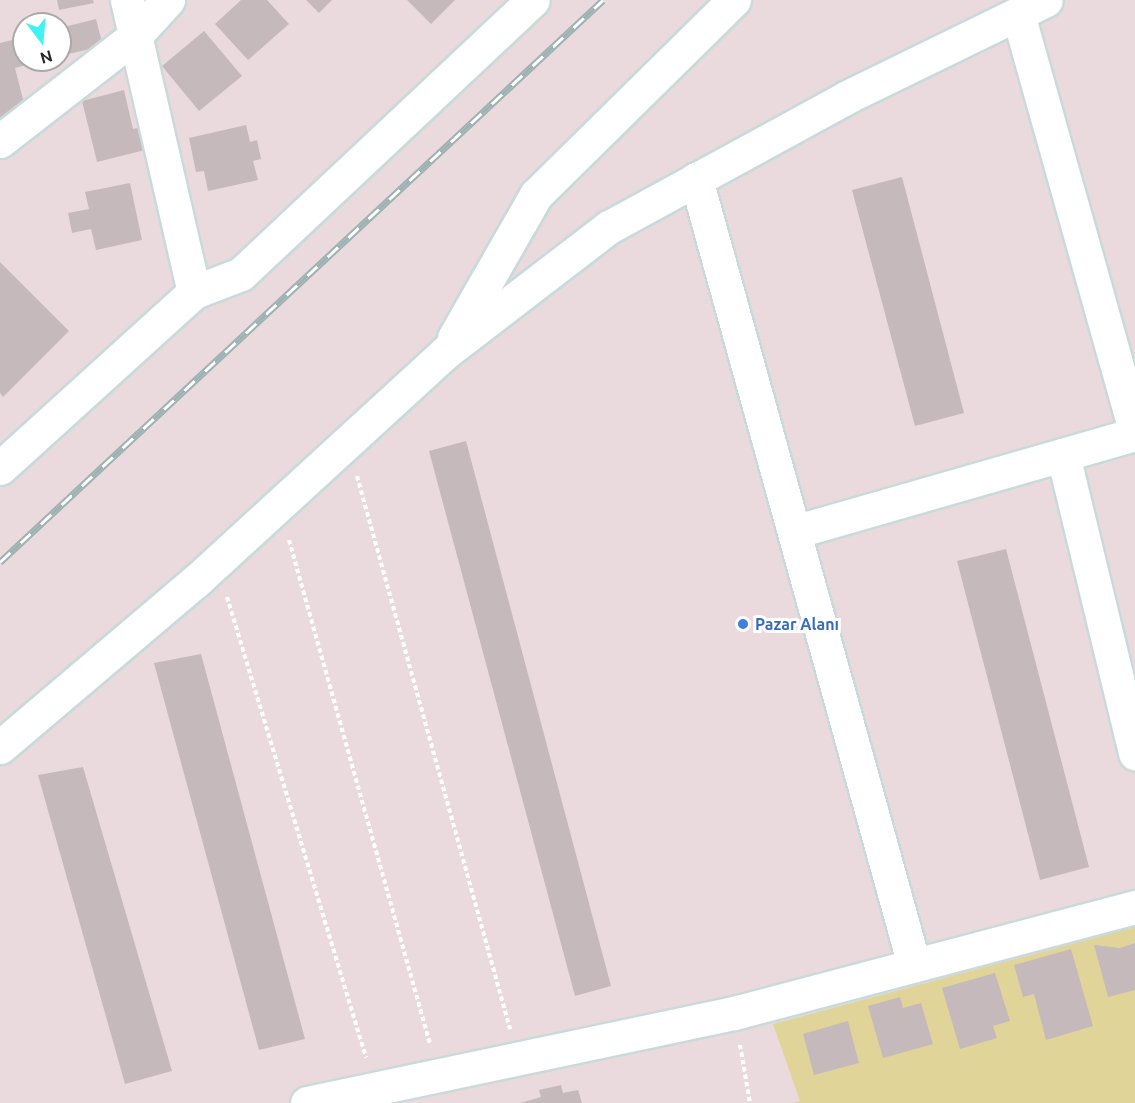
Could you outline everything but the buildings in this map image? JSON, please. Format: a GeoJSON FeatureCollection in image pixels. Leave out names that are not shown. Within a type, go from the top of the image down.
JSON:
{"type":"FeatureCollection","features":[{"type":"Feature","properties":{"kind":"street"},"geometry":{"type":"LineString","coordinates":[[127,0],[194,292]]}},
{"type":"Feature","properties":{"kind":"street"},"geometry":{"type":"LineString","coordinates":[[0,141],[135,36],[168,0]]}},
{"type":"Feature","properties":{"kind":"street"},"geometry":{"type":"LineString","coordinates":[[446,352],[536,195],[734,0]]}},
{"type":"Feature","properties":{"kind":"street"},"geometry":{"type":"LineString","coordinates":[[0,468],[194,292],[241,274],[530,1]]}},
{"type":"Feature","properties":{"kind":"street"},"geometry":{"type":"LineString","coordinates":[[0,747],[216,562],[446,352],[609,226],[847,97],[1032,7],[1135,433],[797,531]]}},
{"type":"Feature","properties":{"kind":"street"},"geometry":{"type":"LineString","coordinates":[[696,179],[797,531],[914,965]]}},
{"type":"Feature","properties":{"kind":"street"},"geometry":{"type":"LineString","coordinates":[[1063,454],[1135,753]]}},
{"type":"Feature","properties":{"kind":"street"},"geometry":{"type":"LineString","coordinates":[[307,1103],[517,1056],[734,1013],[1135,907]]}},
{"type":"Feature","properties":{"kind":"path"},"geometry":{"type":"LineString","coordinates":[[348,441],[517,1056]]}},
{"type":"Feature","properties":{"kind":"path"},"geometry":{"type":"LineString","coordinates":[[279,504],[438,1074]]}},
{"type":"Feature","properties":{"kind":"path"},"geometry":{"type":"LineString","coordinates":[[216,562],[375,1088]]}},
{"type":"Feature","properties":{"kind":"path"},"geometry":{"type":"LineString","coordinates":[[734,1013],[750,1103]]}},
{"type":"Feature","properties":{"kind":"shaded area"},"geometry":{"type":"Polygon","coordinates":[[[1135,927],[1135,1103],[794,1103],[800,1101],[773,1024],[1135,927]]]}},
{"type":"Feature","properties":{"kind":"railway"},"geometry":{"type":"LineString","coordinates":[[0,562],[603,0]]}},
{"type":"Feature","properties":{"kind":"place","name":"Pazar Alanı"},"geometry":{"type":"Point","coordinates":[743,624]}}]}
